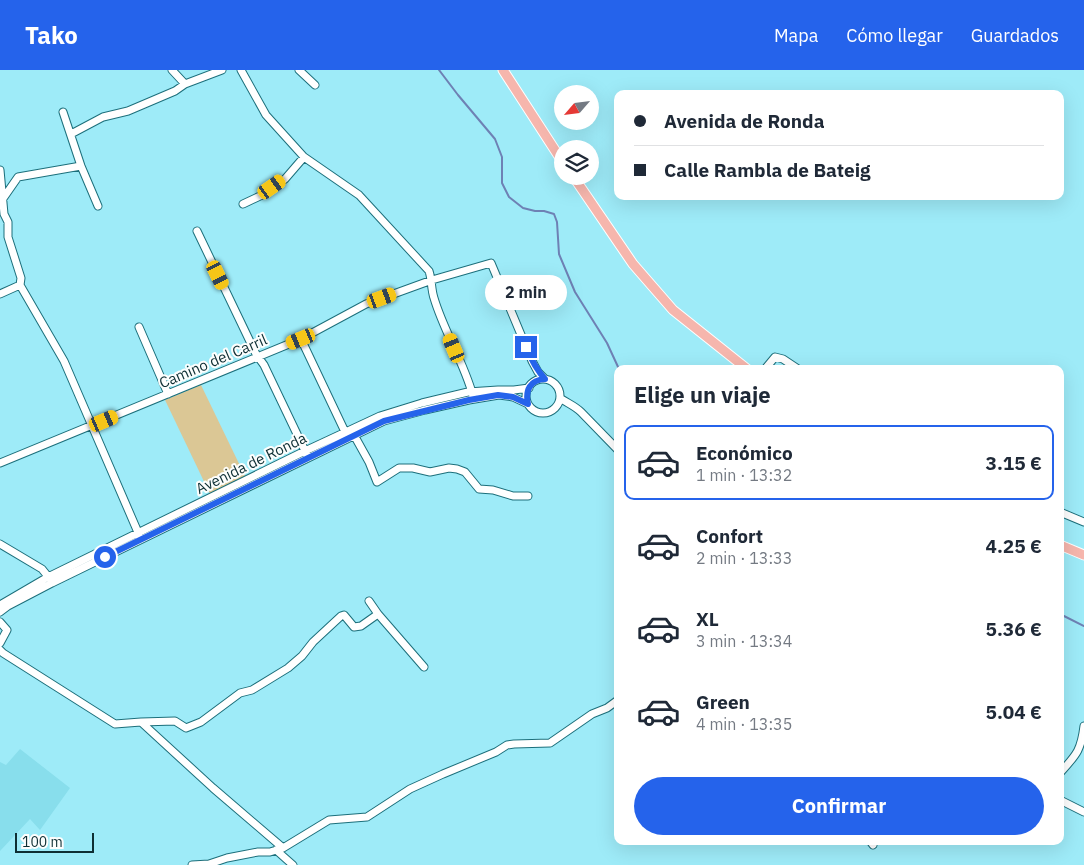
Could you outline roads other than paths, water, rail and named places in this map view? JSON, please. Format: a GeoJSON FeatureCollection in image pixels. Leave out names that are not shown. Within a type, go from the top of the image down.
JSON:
{"type":"FeatureCollection","features":[{"type":"Feature","properties":{"kind":"main road"},"geometry":{"type":"LineString","coordinates":[[503,70],[554,149]]}},
{"type":"Feature","properties":{"kind":"main road"},"geometry":{"type":"LineString","coordinates":[[579,185],[632,264],[673,310],[742,365]]}},
{"type":"Feature","properties":{"kind":"main road"},"geometry":{"type":"LineString","coordinates":[[1064,547],[1084,555]]}},
{"type":"Feature","properties":{"kind":"street"},"geometry":{"type":"LineString","coordinates":[[172,70],[185,84]]}},
{"type":"Feature","properties":{"kind":"street"},"geometry":{"type":"LineString","coordinates":[[71,134],[103,117],[128,111],[174,91],[185,84],[222,70]]}},
{"type":"Feature","properties":{"kind":"street"},"geometry":{"type":"LineString","coordinates":[[241,70],[266,115],[304,157],[359,195],[429,271],[434,297],[473,395]]}},
{"type":"Feature","properties":{"kind":"street"},"geometry":{"type":"LineString","coordinates":[[299,70],[315,85]]}},
{"type":"Feature","properties":{"kind":"street"},"geometry":{"type":"LineString","coordinates":[[63,112],[81,166],[98,206]]}},
{"type":"Feature","properties":{"kind":"street"},"geometry":{"type":"LineString","coordinates":[[244,204],[285,179],[304,157]]}},
{"type":"Feature","properties":{"kind":"street"},"geometry":{"type":"LineString","coordinates":[[2,200],[18,176],[81,166]]}},
{"type":"Feature","properties":{"kind":"street"},"geometry":{"type":"LineString","coordinates":[[0,170],[2,215],[8,222],[8,237],[21,278],[20,285],[64,361],[140,536]]}},
{"type":"Feature","properties":{"kind":"street"},"geometry":{"type":"LineString","coordinates":[[197,232],[306,454]]}},
{"type":"Feature","properties":{"kind":"street","name":"Camino del Carril"},"geometry":{"type":"LineString","coordinates":[[1,461],[92,426],[301,339],[366,304],[432,280],[491,263],[532,361]]}},
{"type":"Feature","properties":{"kind":"street"},"geometry":{"type":"LineString","coordinates":[[0,294],[20,285]]}},
{"type":"Feature","properties":{"kind":"street"},"geometry":{"type":"LineString","coordinates":[[139,327],[168,394]]}},
{"type":"Feature","properties":{"kind":"street"},"geometry":{"type":"LineString","coordinates":[[301,339],[349,435],[369,462],[377,482],[399,468],[413,468],[430,472],[450,468],[465,472],[479,489],[494,490],[513,496],[528,496]]}},
{"type":"Feature","properties":{"kind":"street"},"geometry":{"type":"LineString","coordinates":[[768,365],[775,357],[792,365]]}},
{"type":"Feature","properties":{"kind":"street"},"geometry":{"type":"LineString","coordinates":[[532,361],[538,372],[545,379]]}},
{"type":"Feature","properties":{"kind":"street"},"geometry":{"type":"LineString","coordinates":[[531,385],[545,379],[550,380],[558,387],[559,401],[553,410],[547,413],[539,413],[528,404],[526,396],[535,375],[532,361]]}},
{"type":"Feature","properties":{"kind":"street","name":"Avenida de Ronda"},"geometry":{"type":"LineString","coordinates":[[0,605],[306,454],[349,435],[380,416],[422,403],[514,390],[531,385]]}},
{"type":"Feature","properties":{"kind":"street","name":"Avenida de Ronda"},"geometry":{"type":"LineString","coordinates":[[473,395],[513,397],[528,404]]}},
{"type":"Feature","properties":{"kind":"street"},"geometry":{"type":"LineString","coordinates":[[559,401],[575,406],[614,446]]}},
{"type":"Feature","properties":{"kind":"street"},"geometry":{"type":"LineString","coordinates":[[1064,514],[1084,522]]}},
{"type":"Feature","properties":{"kind":"street"},"geometry":{"type":"LineString","coordinates":[[0,544],[42,569],[50,580]]}},
{"type":"Feature","properties":{"kind":"street","name":"Avenida de Ronda"},"geometry":{"type":"LineString","coordinates":[[0,612],[50,580]]}},
{"type":"Feature","properties":{"kind":"street"},"geometry":{"type":"LineString","coordinates":[[369,602],[424,667]]}},
{"type":"Feature","properties":{"kind":"street"},"geometry":{"type":"LineString","coordinates":[[0,650],[3,654],[115,724],[175,721],[186,728],[201,722],[240,693],[252,690],[288,668],[341,616],[344,615],[354,627],[357,627],[378,614]]}},
{"type":"Feature","properties":{"kind":"street"},"geometry":{"type":"LineString","coordinates":[[0,622],[7,630],[0,643]]}},
{"type":"Feature","properties":{"kind":"street"},"geometry":{"type":"LineString","coordinates":[[192,865],[209,864],[227,858],[280,849],[329,820],[367,817],[410,789],[496,752],[507,745],[550,743],[592,714],[614,705]]}},
{"type":"Feature","properties":{"kind":"street"},"geometry":{"type":"LineString","coordinates":[[141,722],[280,849],[293,865]]}},
{"type":"Feature","properties":{"kind":"street"},"geometry":{"type":"LineString","coordinates":[[1064,768],[1077,753],[1082,743],[1084,726]]}},
{"type":"Feature","properties":{"kind":"street"},"geometry":{"type":"LineString","coordinates":[[1064,802],[1084,812]]}},
{"type":"Feature","properties":{"kind":"waterway"},"geometry":{"type":"LineString","coordinates":[[439,70],[495,139],[502,157],[502,183],[509,197],[523,208],[554,214],[557,222],[559,254],[575,292],[607,343],[617,365]]}},
{"type":"Feature","properties":{"kind":"waterway"},"geometry":{"type":"LineString","coordinates":[[1064,616],[1084,626]]}}]}
